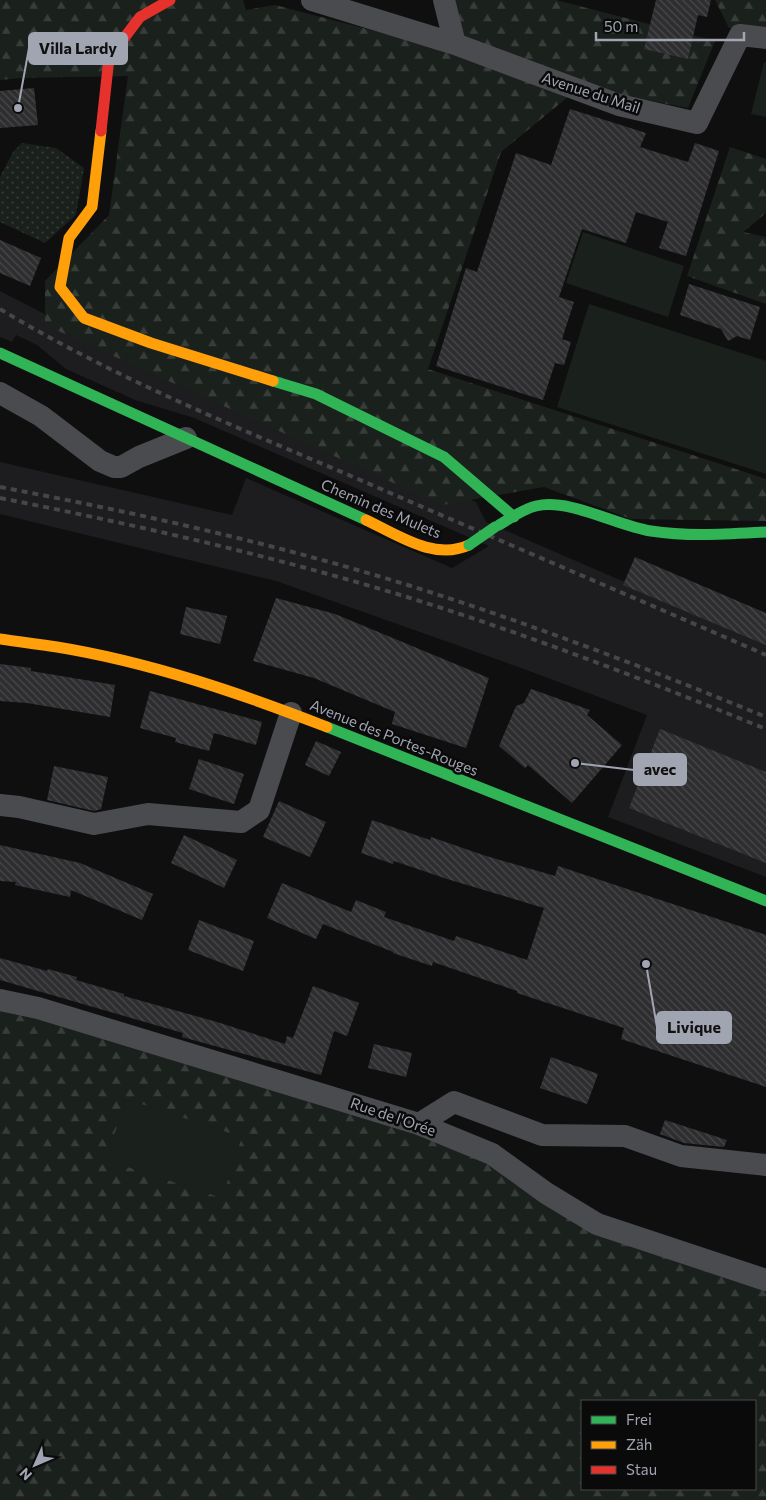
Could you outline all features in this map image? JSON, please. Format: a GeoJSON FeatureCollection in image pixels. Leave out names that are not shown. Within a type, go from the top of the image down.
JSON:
{"type":"FeatureCollection","features":[{"type":"Feature","properties":{"kind":"street"},"geometry":{"type":"LineString","coordinates":[[170,0],[140,18],[110,58],[92,207],[70,238],[60,287],[84,318],[151,343],[316,394],[444,457],[514,517]]}},
{"type":"Feature","properties":{"kind":"street","name":"Avenue du Mail"},"geometry":{"type":"LineString","coordinates":[[312,0],[455,44],[619,105],[697,123],[740,35],[766,38]]}},
{"type":"Feature","properties":{"kind":"street"},"geometry":{"type":"LineString","coordinates":[[444,0],[455,44]]}},
{"type":"Feature","properties":{"kind":"street","name":"Chemin des Mulets"},"geometry":{"type":"LineString","coordinates":[[0,353],[416,543],[446,552],[469,545],[514,517],[537,506],[551,505],[562,506],[650,531],[713,534],[766,532]]}},
{"type":"Feature","properties":{"kind":"street"},"geometry":{"type":"LineString","coordinates":[[0,394],[41,416],[92,456],[107,465],[121,467],[139,457],[186,438]]}},
{"type":"Feature","properties":{"kind":"street"},"geometry":{"type":"LineString","coordinates":[[139,457],[146,420]]}},
{"type":"Feature","properties":{"kind":"street","name":"Avenue des Portes-Rouges"},"geometry":{"type":"LineString","coordinates":[[0,639],[58,647],[140,665],[220,688],[291,714],[766,901]]}},
{"type":"Feature","properties":{"kind":"street"},"geometry":{"type":"LineString","coordinates":[[0,805],[19,807],[94,824],[148,814],[241,822],[259,810],[291,714]]}},
{"type":"Feature","properties":{"kind":"street","name":"Rue de l'Orée"},"geometry":{"type":"LineString","coordinates":[[0,1000],[56,1013],[419,1124],[492,1154],[546,1193],[597,1224],[766,1280]]}},
{"type":"Feature","properties":{"kind":"street"},"geometry":{"type":"LineString","coordinates":[[419,1124],[454,1102],[542,1135],[625,1136],[681,1156],[766,1165]]}},
{"type":"Feature","properties":{"kind":"shaded area"},"geometry":{"type":"Polygon","coordinates":[[[0,291],[157,372],[237,397],[476,502],[486,522],[766,643],[766,877],[608,817],[647,715],[276,581],[0,514],[0,462],[232,515],[246,478],[452,568],[489,546],[194,418],[135,400],[66,369],[37,345],[16,335],[12,342],[0,337],[0,291]]]}},
{"type":"Feature","properties":{"kind":"green space"},"geometry":{"type":"Polygon","coordinates":[[[0,0],[243,0],[246,10],[275,5],[463,54],[453,0],[556,0],[715,41],[688,108],[580,87],[501,152],[428,369],[766,479],[766,521],[631,519],[544,487],[442,505],[45,325],[45,281],[109,215],[128,76],[0,80],[0,0]]]}},
{"type":"Feature","properties":{"kind":"green space"},"geometry":{"type":"Polygon","coordinates":[[[715,0],[766,0],[766,33],[729,28],[715,0]]]}},
{"type":"Feature","properties":{"kind":"green space"},"geometry":{"type":"Polygon","coordinates":[[[764,62],[766,63],[766,117],[751,114],[764,62]]]}},
{"type":"Feature","properties":{"kind":"green space"},"geometry":{"type":"Polygon","coordinates":[[[22,143],[56,148],[84,168],[76,215],[45,243],[0,222],[0,177],[13,152],[22,143]]]}},
{"type":"Feature","properties":{"kind":"green space"},"geometry":{"type":"Polygon","coordinates":[[[730,147],[766,159],[766,213],[743,232],[766,237],[766,304],[687,276],[730,147]]]}},
{"type":"Feature","properties":{"kind":"green space"},"geometry":{"type":"Polygon","coordinates":[[[583,232],[684,266],[668,317],[566,283],[583,232]]]}},
{"type":"Feature","properties":{"kind":"green space"},"geometry":{"type":"Polygon","coordinates":[[[589,304],[766,361],[766,474],[557,407],[589,304]]]}},
{"type":"Feature","properties":{"kind":"green space"},"geometry":{"type":"Polygon","coordinates":[[[0,1000],[419,1124],[546,1193],[766,1280],[766,1500],[0,1500],[0,1000]]]}},
{"type":"Feature","properties":{"kind":"green space"},"geometry":{"type":"Polygon","coordinates":[[[126,1099],[242,1137],[222,1198],[106,1160],[126,1099]]]}},
{"type":"Feature","properties":{"kind":"building"},"geometry":{"type":"Polygon","coordinates":[[[656,0],[711,0],[707,17],[698,15],[688,59],[644,49],[656,0]]]}},
{"type":"Feature","properties":{"kind":"building"},"geometry":{"type":"Polygon","coordinates":[[[34,88],[38,125],[0,128],[0,91],[34,88]]]}},
{"type":"Feature","properties":{"kind":"building"},"geometry":{"type":"Polygon","coordinates":[[[570,109],[646,133],[640,147],[688,162],[695,143],[719,151],[686,256],[659,248],[668,222],[636,212],[626,243],[582,229],[559,297],[574,302],[562,339],[571,342],[564,365],[555,363],[543,400],[436,366],[466,268],[477,272],[516,153],[551,165],[570,109]]]}},
{"type":"Feature","properties":{"kind":"building"},"geometry":{"type":"Polygon","coordinates":[[[0,240],[41,258],[30,286],[0,273],[0,240]]]}},
{"type":"Feature","properties":{"kind":"building"},"geometry":{"type":"Polygon","coordinates":[[[689,284],[760,307],[750,340],[737,336],[728,341],[721,329],[680,315],[689,284]]]}},
{"type":"Feature","properties":{"kind":"building"},"geometry":{"type":"Polygon","coordinates":[[[635,557],[766,613],[766,645],[623,585],[635,557]]]}},
{"type":"Feature","properties":{"kind":"building"},"geometry":{"type":"Polygon","coordinates":[[[276,598],[335,614],[489,678],[466,748],[392,724],[395,712],[314,678],[253,661],[276,598]]]}},
{"type":"Feature","properties":{"kind":"building"},"geometry":{"type":"Polygon","coordinates":[[[186,607],[227,616],[220,644],[180,634],[186,607]]]}},
{"type":"Feature","properties":{"kind":"building"},"geometry":{"type":"Polygon","coordinates":[[[0,664],[31,668],[31,671],[115,685],[110,717],[27,703],[0,701],[0,664]]]}},
{"type":"Feature","properties":{"kind":"building"},"geometry":{"type":"Polygon","coordinates":[[[531,689],[590,710],[587,715],[622,745],[572,803],[528,765],[525,768],[499,746],[516,706],[524,703],[531,689]]]}},
{"type":"Feature","properties":{"kind":"building"},"geometry":{"type":"Polygon","coordinates":[[[150,691],[262,722],[256,745],[214,733],[209,751],[175,742],[176,738],[140,728],[150,691]]]}},
{"type":"Feature","properties":{"kind":"building"},"geometry":{"type":"Polygon","coordinates":[[[660,729],[766,772],[766,863],[629,808],[660,729]]]}},
{"type":"Feature","properties":{"kind":"building"},"geometry":{"type":"Polygon","coordinates":[[[316,741],[341,752],[329,776],[305,765],[316,741]]]}},
{"type":"Feature","properties":{"kind":"building"},"geometry":{"type":"Polygon","coordinates":[[[199,759],[244,774],[234,804],[189,789],[199,759]]]}},
{"type":"Feature","properties":{"kind":"building"},"geometry":{"type":"Polygon","coordinates":[[[54,766],[108,777],[101,809],[94,811],[47,800],[54,766]]]}},
{"type":"Feature","properties":{"kind":"building"},"geometry":{"type":"Polygon","coordinates":[[[279,801],[326,822],[310,857],[263,837],[279,801]]]}},
{"type":"Feature","properties":{"kind":"building"},"geometry":{"type":"Polygon","coordinates":[[[372,820],[430,840],[431,837],[483,855],[555,876],[558,866],[766,935],[766,1087],[621,1039],[624,1028],[517,993],[517,991],[433,962],[432,966],[393,953],[323,924],[316,939],[267,918],[282,883],[351,912],[356,900],[386,912],[384,917],[454,941],[456,936],[527,960],[544,908],[394,861],[393,864],[361,853],[372,820]]]}},
{"type":"Feature","properties":{"kind":"building"},"geometry":{"type":"Polygon","coordinates":[[[184,835],[237,860],[224,888],[171,863],[184,835]]]}},
{"type":"Feature","properties":{"kind":"building"},"geometry":{"type":"Polygon","coordinates":[[[0,845],[80,863],[153,894],[142,920],[71,890],[70,897],[15,885],[16,882],[0,881],[0,845]]]}},
{"type":"Feature","properties":{"kind":"building"},"geometry":{"type":"Polygon","coordinates":[[[199,920],[254,941],[243,971],[188,950],[199,920]]]}},
{"type":"Feature","properties":{"kind":"building"},"geometry":{"type":"Polygon","coordinates":[[[0,958],[77,977],[76,980],[124,994],[124,996],[217,1022],[285,1044],[287,1036],[293,1038],[313,986],[359,1003],[347,1036],[334,1031],[321,1075],[182,1037],[183,1033],[0,980],[0,958]]]}},
{"type":"Feature","properties":{"kind":"building"},"geometry":{"type":"Polygon","coordinates":[[[374,1044],[412,1053],[406,1077],[368,1068],[374,1044]]]}},
{"type":"Feature","properties":{"kind":"building"},"geometry":{"type":"Polygon","coordinates":[[[551,1057],[598,1074],[587,1104],[540,1088],[551,1057]]]}},
{"type":"Feature","properties":{"kind":"building"},"geometry":{"type":"Polygon","coordinates":[[[665,1120],[727,1140],[724,1147],[684,1143],[660,1134],[665,1120]]]}},
{"type":"Feature","properties":{"kind":"railway"},"geometry":{"type":"LineString","coordinates":[[0,309],[85,356],[172,399],[766,655]]}},
{"type":"Feature","properties":{"kind":"railway"},"geometry":{"type":"LineString","coordinates":[[0,487],[207,530],[309,556],[411,586],[545,631],[634,664],[766,717]]}},
{"type":"Feature","properties":{"kind":"railway"},"geometry":{"type":"LineString","coordinates":[[0,498],[205,542],[407,597],[588,659],[766,729]]}},
{"type":"Feature","properties":{"kind":"traffic: fast"},"geometry":{"type":"LineString","coordinates":[[0,353],[366,520]]}},
{"type":"Feature","properties":{"kind":"traffic: fast"},"geometry":{"type":"LineString","coordinates":[[273,381],[316,394],[444,457],[514,517]]}},
{"type":"Feature","properties":{"kind":"traffic: fast"},"geometry":{"type":"LineString","coordinates":[[499,525],[526,509],[549,505],[578,509],[638,528],[665,533],[766,532]]}},
{"type":"Feature","properties":{"kind":"traffic: fast"},"geometry":{"type":"LineString","coordinates":[[469,545],[495,527]]}},
{"type":"Feature","properties":{"kind":"traffic: fast"},"geometry":{"type":"LineString","coordinates":[[327,727],[766,901]]}},
{"type":"Feature","properties":{"kind":"traffic: slow"},"geometry":{"type":"LineString","coordinates":[[101,131],[92,207],[69,238],[60,287],[84,318],[151,343],[273,381]]}},
{"type":"Feature","properties":{"kind":"traffic: slow"},"geometry":{"type":"LineString","coordinates":[[366,520],[403,539],[429,548],[443,550],[469,545]]}},
{"type":"Feature","properties":{"kind":"traffic: slow"},"geometry":{"type":"LineString","coordinates":[[0,639],[91,653],[160,670],[261,702],[327,727]]}},
{"type":"Feature","properties":{"kind":"traffic: jam"},"geometry":{"type":"LineString","coordinates":[[101,131],[109,58],[140,17],[170,0]]}},
{"type":"Feature","properties":{"kind":"place","name":"Villa Lardy"},"geometry":{"type":"Point","coordinates":[18,108]}},
{"type":"Feature","properties":{"kind":"place","name":"avec"},"geometry":{"type":"Point","coordinates":[575,763]}},
{"type":"Feature","properties":{"kind":"place","name":"Livique"},"geometry":{"type":"Point","coordinates":[646,964]}}]}
